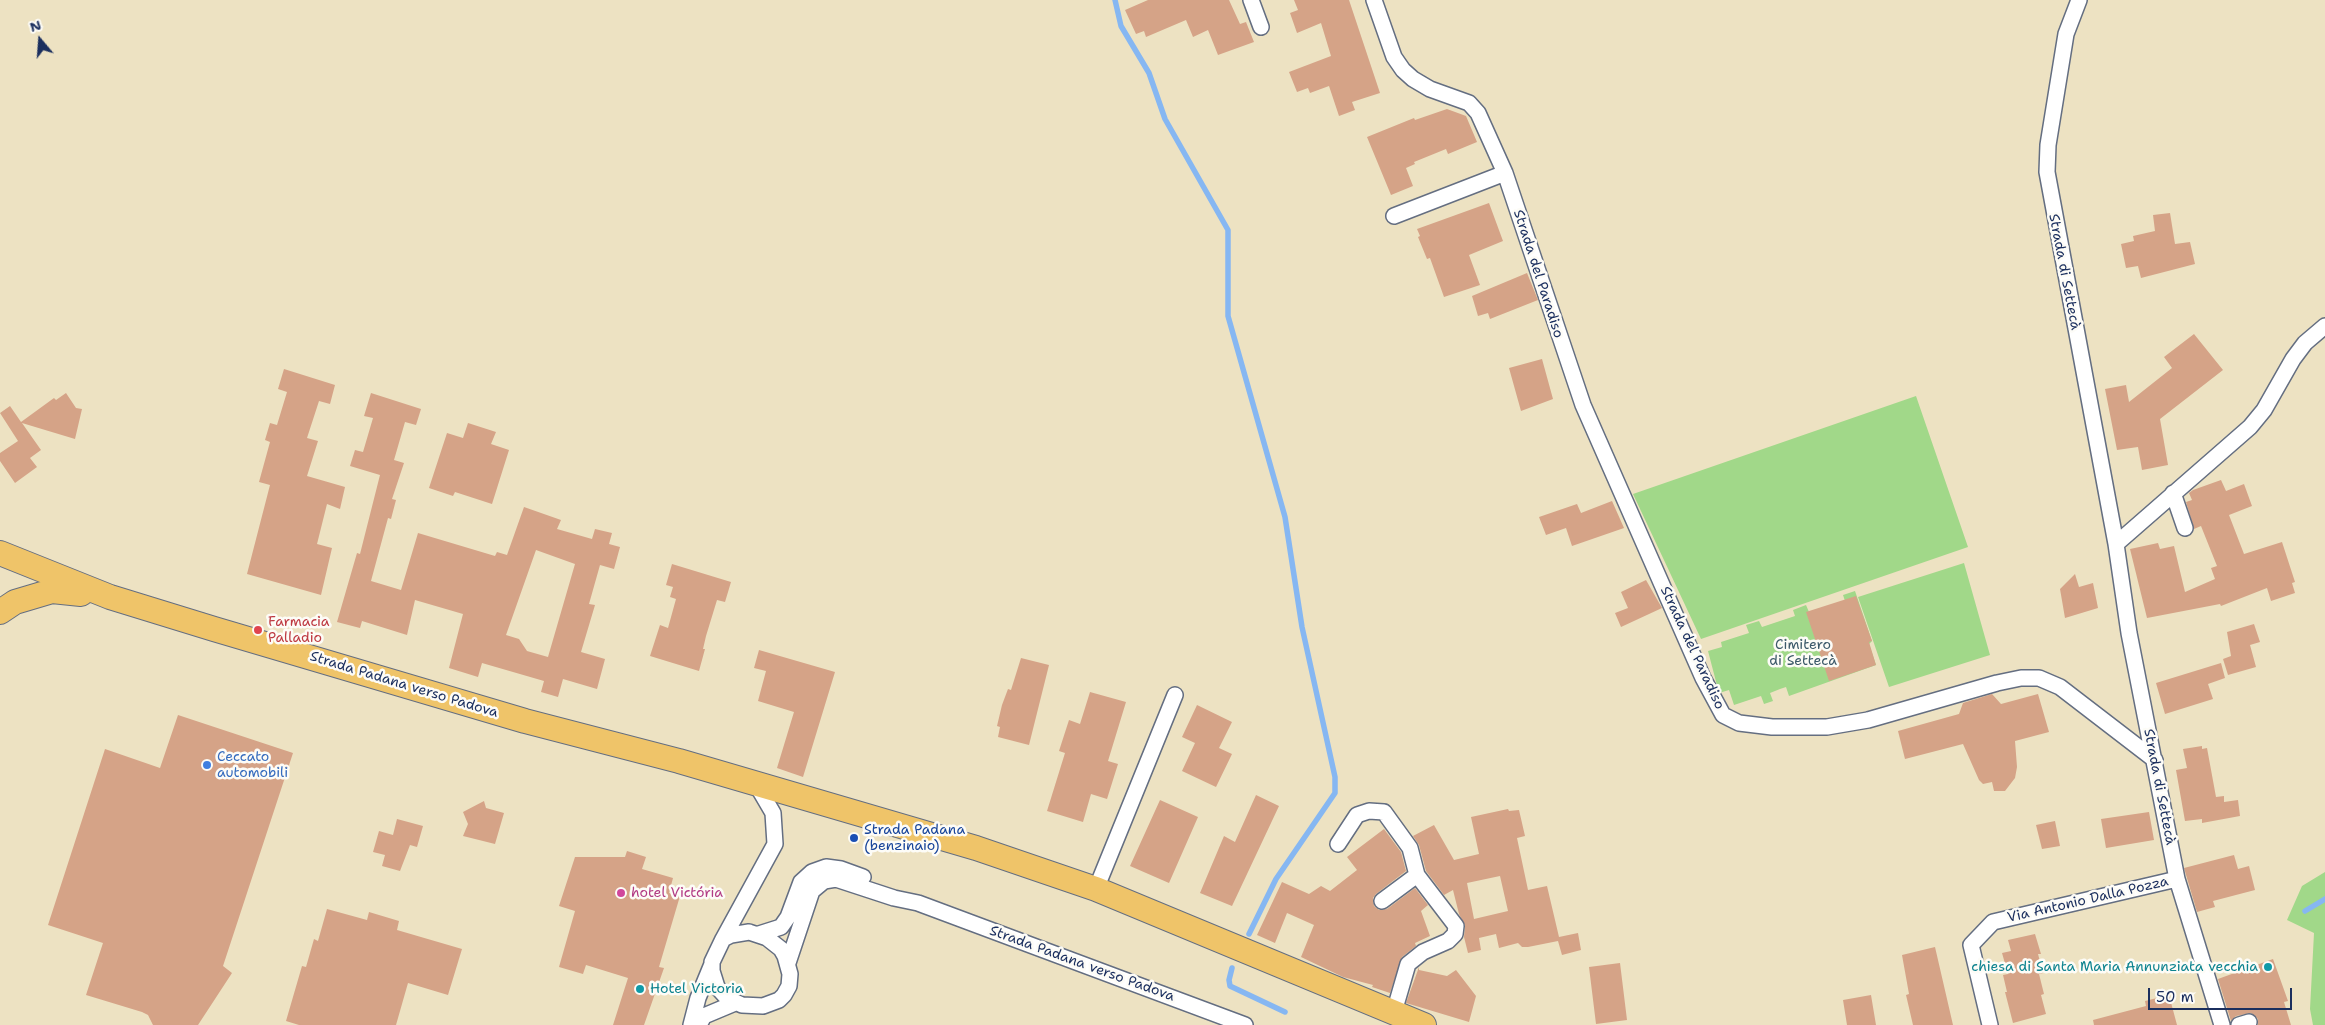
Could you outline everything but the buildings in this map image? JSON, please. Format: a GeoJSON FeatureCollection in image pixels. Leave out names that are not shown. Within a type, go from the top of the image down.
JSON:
{"type":"FeatureCollection","features":[{"type":"Feature","properties":{"kind":"main road","name":"Strada Padana verso Padova"},"geometry":{"type":"LineString","coordinates":[[0,553],[110,597],[525,721],[756,784],[976,848],[1096,889],[1424,1025]]}},
{"type":"Feature","properties":{"kind":"main road"},"geometry":{"type":"LineString","coordinates":[[0,612],[15,602],[52,591],[110,597]]}},
{"type":"Feature","properties":{"kind":"street"},"geometry":{"type":"LineString","coordinates":[[1251,0],[1261,27]]}},
{"type":"Feature","properties":{"kind":"street","name":"Strada del Paradiso"},"geometry":{"type":"LineString","coordinates":[[1374,0],[1394,57],[1403,70],[1412,79],[1430,89],[1469,103],[1478,113],[1505,173],[1582,405],[1703,678],[1723,715],[1739,724],[1827,728],[1868,720],[1997,683],[2021,678],[2039,678],[2060,687],[2155,760]]}},
{"type":"Feature","properties":{"kind":"street","name":"Strada di Settecà"},"geometry":{"type":"LineString","coordinates":[[2079,0],[2066,34],[2048,145],[2047,172],[2116,544],[2129,633],[2177,880],[2222,1025]]}},
{"type":"Feature","properties":{"kind":"street"},"geometry":{"type":"LineString","coordinates":[[1394,216],[1505,173]]}},
{"type":"Feature","properties":{"kind":"street"},"geometry":{"type":"LineString","coordinates":[[2116,544],[2250,426],[2264,410],[2293,358],[2305,343],[2325,326]]}},
{"type":"Feature","properties":{"kind":"street"},"geometry":{"type":"LineString","coordinates":[[2173,493],[2185,528]]}},
{"type":"Feature","properties":{"kind":"street"},"geometry":{"type":"LineString","coordinates":[[1096,889],[1175,695]]}},
{"type":"Feature","properties":{"kind":"street"},"geometry":{"type":"LineString","coordinates":[[691,1025],[698,998],[712,962],[775,844],[773,813],[756,784]]}},
{"type":"Feature","properties":{"kind":"street"},"geometry":{"type":"LineString","coordinates":[[1338,844],[1357,815],[1369,811],[1384,812],[1410,848],[1417,875],[1456,926],[1455,934],[1448,941],[1423,952],[1408,964],[1394,1012]]}},
{"type":"Feature","properties":{"kind":"street","name":"Strada Padana verso Padova"},"geometry":{"type":"LineString","coordinates":[[723,939],[741,932],[759,934],[781,927],[788,917],[801,882],[812,872],[826,867],[841,869],[897,890],[918,903]]}},
{"type":"Feature","properties":{"kind":"street"},"geometry":{"type":"LineString","coordinates":[[1382,901],[1417,875]]}},
{"type":"Feature","properties":{"kind":"street","name":"Strada Padana verso Padova"},"geometry":{"type":"LineString","coordinates":[[735,1003],[763,1006],[779,1000],[789,986],[788,963],[810,894],[824,881],[829,879],[844,881],[894,898],[918,903],[1245,1025]]}},
{"type":"Feature","properties":{"kind":"street","name":"Via Antonio Dalla Pozza"},"geometry":{"type":"LineString","coordinates":[[1990,1025],[1971,945],[1993,922],[2177,880]]}},
{"type":"Feature","properties":{"kind":"street"},"geometry":{"type":"LineString","coordinates":[[759,934],[781,949],[788,963]]}},
{"type":"Feature","properties":{"kind":"street"},"geometry":{"type":"LineString","coordinates":[[712,962],[712,971],[717,987],[727,998],[735,1003]]}},
{"type":"Feature","properties":{"kind":"street"},"geometry":{"type":"LineString","coordinates":[[698,1025],[704,1016],[735,1003]]}},
{"type":"Feature","properties":{"kind":"green space"},"geometry":{"type":"Polygon","coordinates":[[[1916,396],[1968,547],[1701,639],[1633,494],[1916,396]]]}},
{"type":"Feature","properties":{"kind":"green space"},"geometry":{"type":"Polygon","coordinates":[[[1964,563],[1990,655],[1889,687],[1858,597],[1964,563]]]}},
{"type":"Feature","properties":{"kind":"green space","name":"Cimitero di Settecà"},"geometry":{"type":"Polygon","coordinates":[[[1855,591],[1872,641],[1869,644],[1876,665],[1789,696],[1786,687],[1780,689],[1770,693],[1773,701],[1764,704],[1761,696],[1734,705],[1729,690],[1719,693],[1708,651],[1722,647],[1721,642],[1749,633],[1746,625],[1759,621],[1762,627],[1795,616],[1793,610],[1806,605],[1809,612],[1846,604],[1843,595],[1855,591]]]}},
{"type":"Feature","properties":{"kind":"green space"},"geometry":{"type":"Polygon","coordinates":[[[2325,872],[2325,1025],[2313,1025],[2310,1009],[2314,933],[2287,920],[2302,886],[2325,872]]]}},
{"type":"Feature","properties":{"kind":"waterway"},"geometry":{"type":"LineString","coordinates":[[1115,0],[1121,26],[1149,73],[1165,119],[1228,230],[1228,316],[1285,517],[1302,627],[1335,777],[1335,793],[1276,879],[1249,934]]}},
{"type":"Feature","properties":{"kind":"waterway"},"geometry":{"type":"LineString","coordinates":[[2305,911],[2325,899]]}},
{"type":"Feature","properties":{"kind":"waterway"},"geometry":{"type":"LineString","coordinates":[[1232,968],[1229,980],[1230,986],[1285,1012]]}},
{"type":"Feature","properties":{"kind":"place","name":"Farmacia Palladio"},"geometry":{"type":"Point","coordinates":[258,630]}},
{"type":"Feature","properties":{"kind":"place","name":"Ceccato automobili"},"geometry":{"type":"Point","coordinates":[207,765]}},
{"type":"Feature","properties":{"kind":"place","name":"Strada Padana (benzinaio)"},"geometry":{"type":"Point","coordinates":[854,838]}},
{"type":"Feature","properties":{"kind":"place","name":"hotel Victória"},"geometry":{"type":"Point","coordinates":[621,893]}},
{"type":"Feature","properties":{"kind":"place","name":"chiesa di Santa Maria Annunziata vecchia"},"geometry":{"type":"Point","coordinates":[2268,967]}},
{"type":"Feature","properties":{"kind":"place","name":"Hotel Victoria"},"geometry":{"type":"Point","coordinates":[640,989]}}]}
